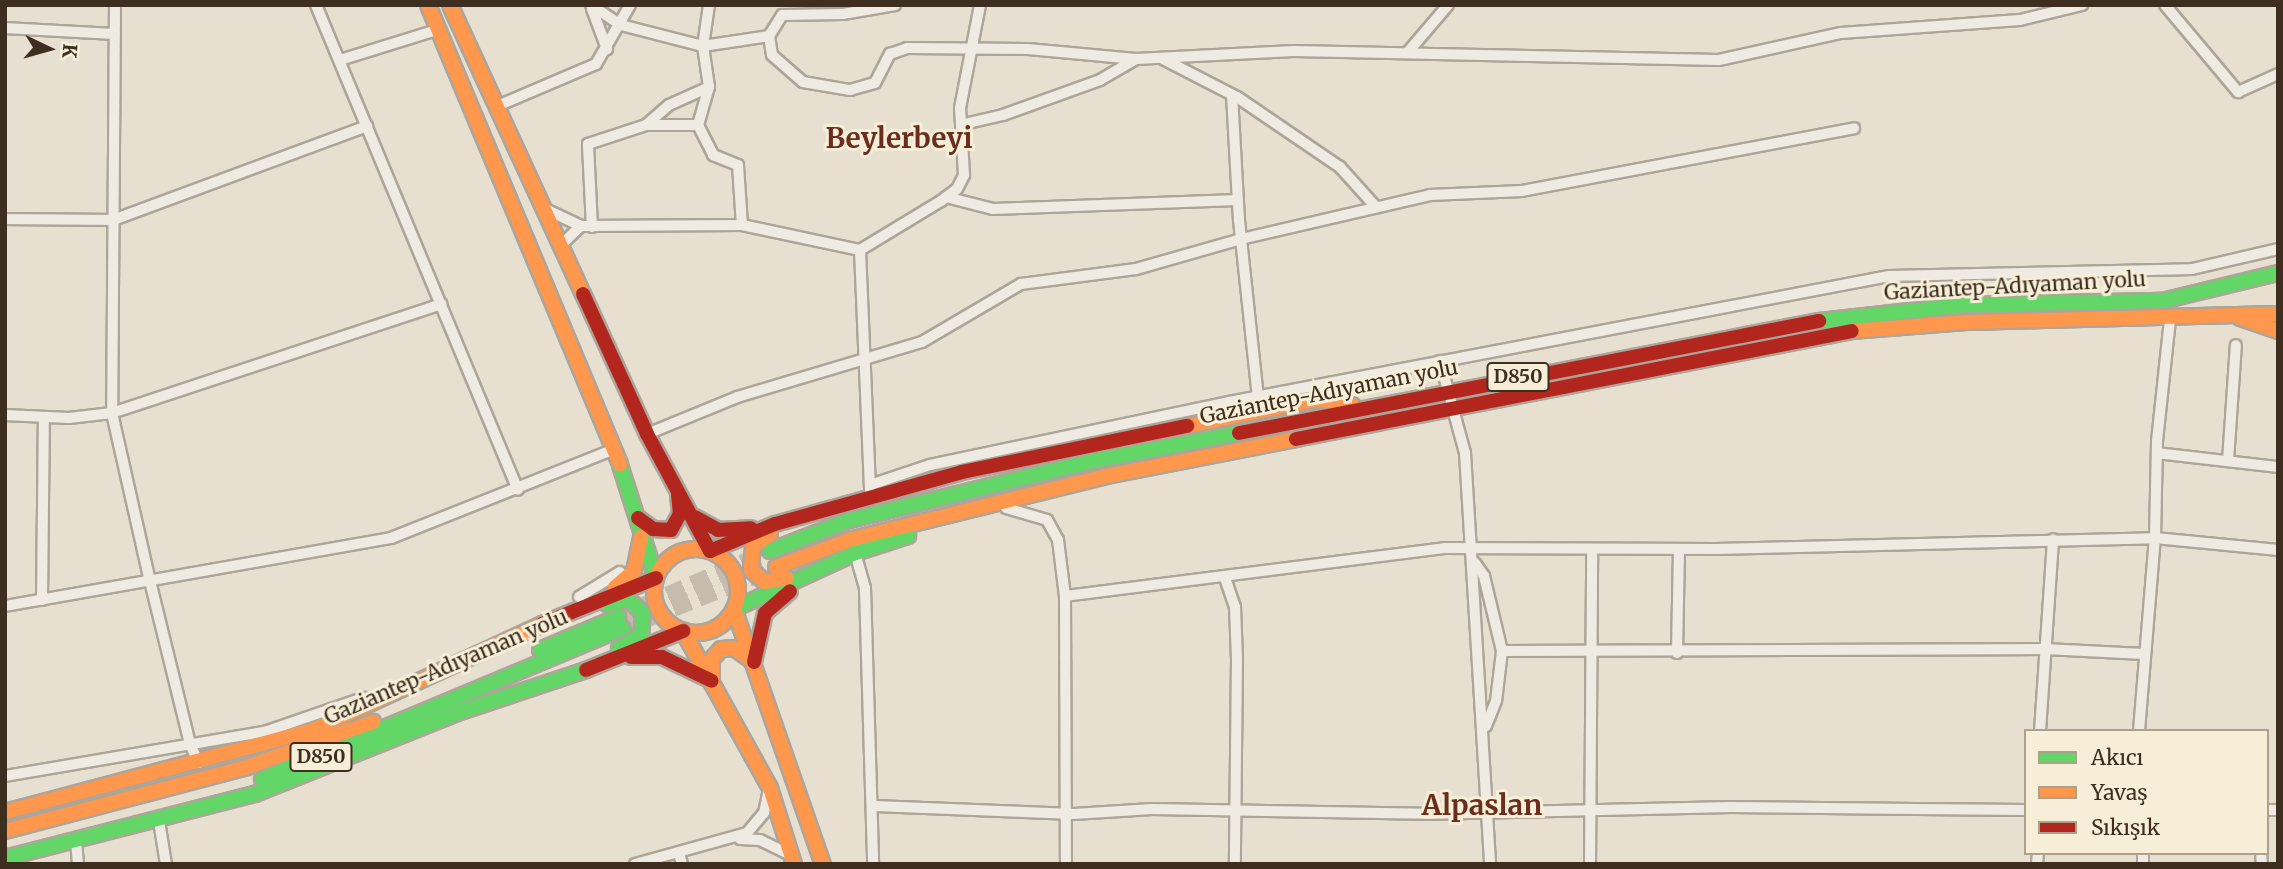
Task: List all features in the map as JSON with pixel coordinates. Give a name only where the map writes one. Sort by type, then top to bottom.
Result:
[{"type":"main road","points":[[5,812],[199,763],[313,730],[523,635],[599,597],[628,579],[639,557],[640,537],[638,518],[615,449],[428,5]]},
{"type":"main road","points":[[450,5],[646,434],[678,494],[695,517],[710,551],[725,561],[735,576],[738,593],[734,609],[823,864]]},
{"type":"main road","name":"Gaziantep-Adıyaman yolu","points":[[770,551],[846,521],[1097,460],[1362,407],[1837,318],[1964,305],[2162,300],[2214,292],[2278,273]]},
{"type":"main road","name":"Gaziantep-Adıyaman yolu","points":[[776,567],[852,539],[998,501],[1454,405],[1852,331],[2034,318],[2170,320],[2278,314]]},
{"type":"main road","points":[[2233,316],[2278,331]]},
{"type":"main road","points":[[1362,407],[1318,399],[870,492],[757,541],[748,564],[759,579],[771,583],[855,553],[1006,508],[1350,435],[1375,421]]},
{"type":"main road","points":[[638,518],[653,529],[671,530],[680,514],[678,494]]},
{"type":"main road","points":[[599,597],[656,578],[678,553],[710,551],[775,524],[844,505]]},
{"type":"main road","points":[[695,517],[718,530],[775,524]]},
{"type":"main road","points":[[640,537],[656,578],[657,607],[667,622],[682,631],[770,788],[793,860]]},
{"type":"main road","points":[[754,662],[761,625],[776,599],[855,553]]},
{"type":"main road","points":[[542,682],[624,657],[682,631],[712,630],[734,609],[838,562]]},
{"type":"main road","points":[[5,858],[159,821],[332,766],[542,682],[635,640],[644,628],[643,613],[629,600],[615,600],[523,635]]},
{"type":"main road","name":"Gaziantep-Adıyaman yolu","points":[[5,831],[200,780],[342,736],[620,623],[260,780],[148,813],[5,846]]},
{"type":"main road","points":[[712,681],[712,659],[721,649],[734,648],[754,662]]},
{"type":"main road","points":[[624,657],[662,657],[712,681]]},
{"type":"street","points":[[115,5],[112,412],[190,744],[199,763]]},
{"type":"street","points":[[316,5],[518,491]]},
{"type":"street","points":[[495,107],[567,80],[596,64],[621,25],[630,5]]},
{"type":"street","points":[[709,5],[703,46],[709,87],[698,125],[713,155],[738,164],[742,225]]},
{"type":"street","points":[[895,5],[843,14],[782,15],[769,36],[772,55],[803,82],[850,90],[875,83],[895,51],[974,48],[1136,59],[1294,51],[1408,51],[1719,60],[1841,33],[2020,20],[2082,5]]},
{"type":"street","points":[[541,207],[587,227],[742,225],[860,250],[946,197],[964,174],[964,124],[960,108],[980,10],[968,5]]},
{"type":"street","points":[[1408,51],[1448,5]]},
{"type":"street","points":[[2165,5],[2238,92],[2278,74]]},
{"type":"street","points":[[591,7],[607,49]]},
{"type":"street","points":[[591,7],[621,25],[703,46],[769,36]]},
{"type":"street","points":[[5,28],[114,34]]},
{"type":"street","points":[[340,60],[438,30]]},
{"type":"street","points":[[1163,58],[1232,94],[1340,167],[1376,207]]},
{"type":"street","points":[[964,124],[1003,115],[1100,80],[1136,59]]},
{"type":"street","points":[[646,125],[669,105],[709,87]]},
{"type":"street","points":[[1232,94],[1241,239],[1258,397]]},
{"type":"street","points":[[587,227],[588,144],[646,125],[698,125]]},
{"type":"street","points":[[5,219],[113,220],[367,126]]},
{"type":"street","points":[[646,434],[737,397],[867,361],[922,342],[1021,284],[1136,269],[1241,239],[1430,195],[1522,191],[1854,128]]},
{"type":"street","points":[[946,197],[993,209],[1238,200]]},
{"type":"street","points":[[559,246],[587,227]]},
{"type":"street","points":[[860,250],[867,361],[870,492],[930,465],[1440,361],[1889,276],[2192,268],[2278,248]]},
{"type":"street","points":[[5,415],[44,417],[112,412],[441,304]]},
{"type":"street","points":[[2139,729],[2155,538],[2157,453],[2170,320]]},
{"type":"street","points":[[2228,461],[2236,345]]},
{"type":"street","points":[[1440,361],[1465,453],[1474,547],[1490,811],[1490,864]]},
{"type":"street","points":[[42,600],[44,417]]},
{"type":"street","points":[[5,606],[391,538],[518,491],[615,449]]},
{"type":"street","points":[[2157,453],[2278,467]]},
{"type":"street","points":[[1006,508],[1051,524],[1058,540],[1065,596],[1066,864]]},
{"type":"street","points":[[1065,596],[1474,547],[1679,549],[2155,538],[2278,550]]},
{"type":"street","points":[[2040,729],[2053,539]]},
{"type":"street","points":[[1678,653],[1679,549]]},
{"type":"street","points":[[1590,864],[1592,550]]},
{"type":"street","points":[[855,553],[865,588],[875,806],[873,864]]},
{"type":"street","points":[[5,776],[267,732],[372,695],[584,595],[639,557]]},
{"type":"street","points":[[1474,561],[1484,576],[1502,651],[1496,701],[1485,730]]},
{"type":"street","points":[[1225,578],[1235,607],[1237,658],[1235,864]]},
{"type":"street","points":[[1502,651],[1593,654],[2045,649],[2144,654]]},
{"type":"street","points":[[635,864],[747,833],[764,813],[770,788]]},
{"type":"street","points":[[875,806],[1067,813],[1234,809],[1590,812],[1731,807],[2024,810]]},
{"type":"street","points":[[159,821],[166,864]]},
{"type":"street","points":[[732,839],[760,840],[793,860]]},
{"type":"street","points":[[76,841],[78,864]]},
{"type":"street","points":[[679,853],[682,864]]},
{"type":"tunnel","points":[[618,617],[764,554]]},
{"type":"tunnel","points":[[623,628],[776,567]]},
{"type":"traffic: fast","points":[[1819,321],[1964,305],[2162,301],[2278,273]]},
{"type":"traffic: fast","points":[[770,551],[846,521],[1097,460],[1239,433]]},
{"type":"traffic: fast","points":[[620,465],[656,578]]},
{"type":"traffic: fast","points":[[734,609],[855,553],[908,536]]},
{"type":"traffic: fast","points":[[607,604],[629,600],[643,613],[641,635],[619,648]]},
{"type":"traffic: fast","points":[[540,650],[618,617]]},
{"type":"traffic: fast","points":[[262,779],[623,628]]},
{"type":"traffic: fast","points":[[5,858],[255,794],[463,711],[586,670]]},
{"type":"traffic: slow","points":[[428,5],[620,465]]},
{"type":"traffic: slow","points":[[450,5],[583,294]]},
{"type":"traffic: slow","points":[[1852,331],[1966,322],[2278,314]]},
{"type":"traffic: slow","points":[[2240,318],[2278,331]]},
{"type":"traffic: slow","points":[[1187,426],[1318,399],[1352,405]]},
{"type":"traffic: slow","points":[[776,567],[852,539],[1106,476],[1296,439]]},
{"type":"traffic: slow","points":[[770,535],[753,546],[751,570],[765,582],[787,578]]},
{"type":"traffic: slow","points":[[615,587],[634,571],[641,537]]},
{"type":"traffic: slow","points":[[696,549],[712,552],[726,561],[735,575],[738,591],[735,607],[726,621],[712,630],[696,633],[680,630],[666,621],[657,607],[654,591],[657,575],[666,561],[680,552],[696,549]]},
{"type":"traffic: slow","points":[[734,609],[823,864]]},
{"type":"traffic: slow","points":[[5,812],[313,730],[542,624]]},
{"type":"traffic: slow","points":[[683,631],[770,788],[794,864]]},
{"type":"traffic: slow","points":[[712,680],[712,659],[721,649],[734,648],[754,662]]},
{"type":"traffic: slow","points":[[5,831],[247,767],[373,722]]},
{"type":"traffic: jam","points":[[583,294],[647,434],[710,551]]},
{"type":"traffic: jam","points":[[1239,433],[1819,321]]},
{"type":"traffic: jam","points":[[1296,439],[1852,331]]},
{"type":"traffic: jam","points":[[710,551],[775,524],[962,472],[1187,426]]},
{"type":"traffic: jam","points":[[638,518],[653,529],[671,530],[680,514],[678,495]]},
{"type":"traffic: jam","points":[[695,517],[718,530],[751,528]]},
{"type":"traffic: jam","points":[[542,624],[656,578]]},
{"type":"traffic: jam","points":[[754,662],[765,613],[790,591]]},
{"type":"traffic: jam","points":[[586,670],[683,631]]},
{"type":"traffic: jam","points":[[631,657],[662,657],[712,681]]},
{"type":"district","name":"Beylerbeyi","points":[[899,138]]},
{"type":"district","name":"Alpaslan","points":[[1482,805]]}]
